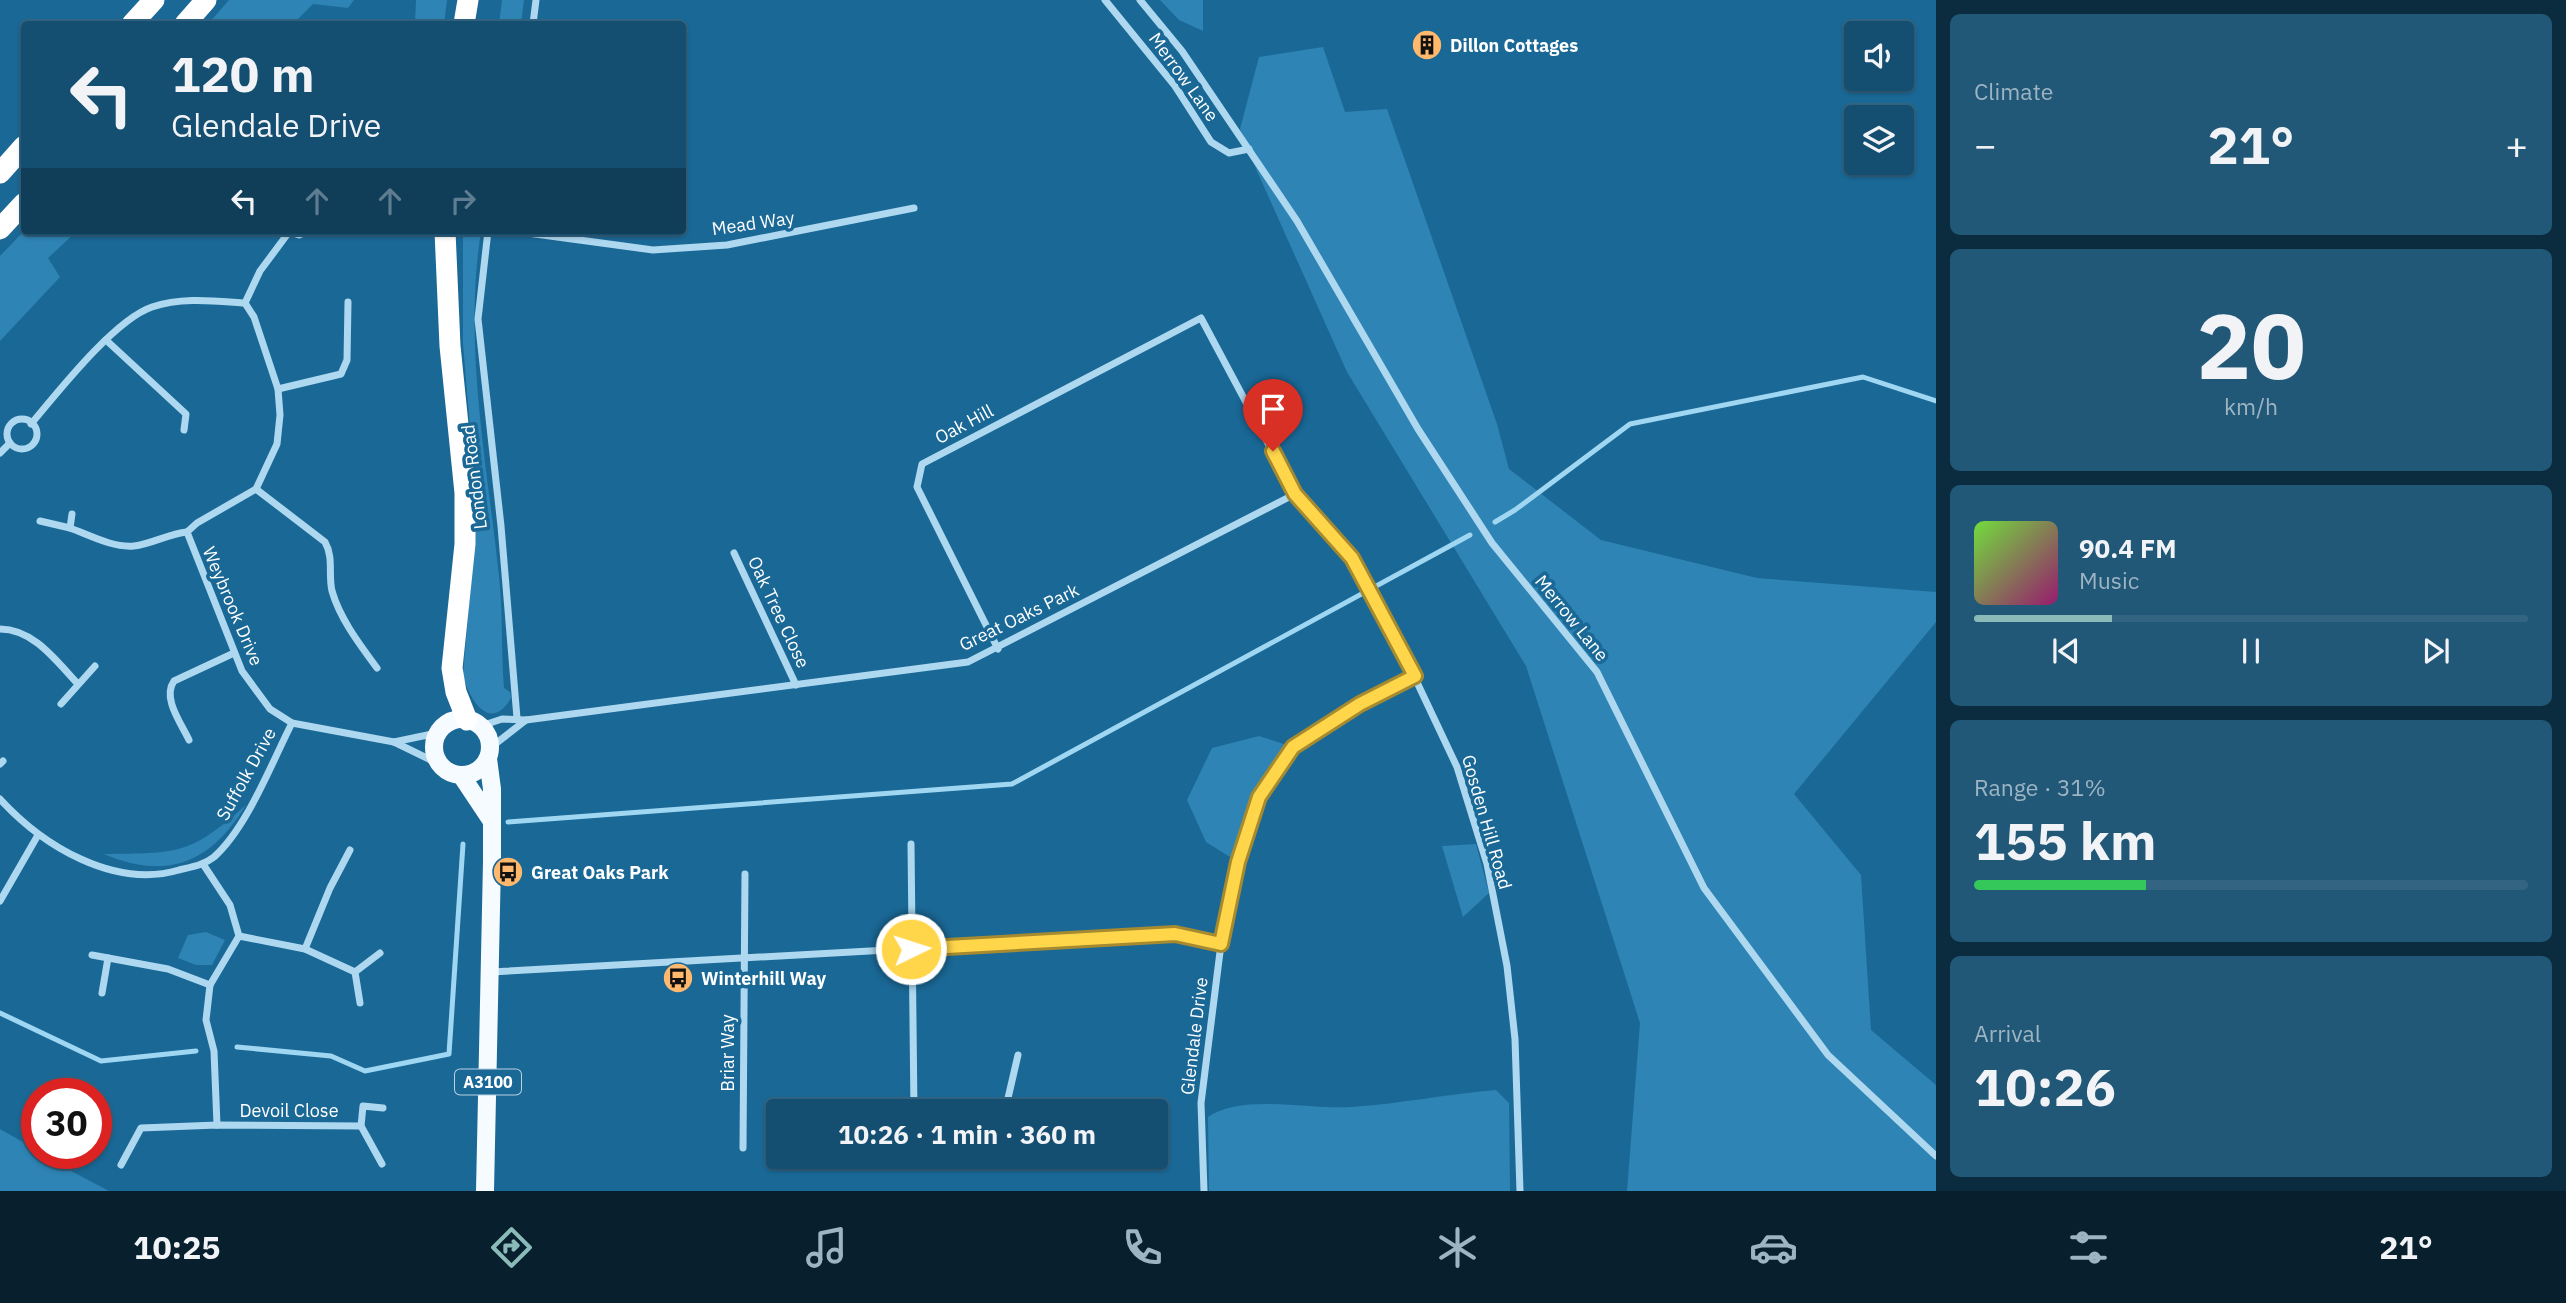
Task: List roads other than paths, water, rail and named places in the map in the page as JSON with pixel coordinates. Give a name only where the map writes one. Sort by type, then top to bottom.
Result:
[{"type":"highway","points":[[135,21],[154,0]]},
{"type":"highway","points":[[188,21],[206,0]]},
{"type":"highway","points":[[464,21],[468,0]]},
{"type":"highway","points":[[0,173],[21,149]]},
{"type":"highway","points":[[0,229],[21,206]]},
{"type":"highway","points":[[445,235],[450,346],[465,493],[465,544],[452,668],[456,692],[474,723]]},
{"type":"main road","points":[[461,775],[481,768],[489,753],[474,723],[450,722],[437,733],[433,747],[441,765],[461,775],[491,820]]},
{"type":"main road","name":"A3100","points":[[485,1191],[491,972],[492,789],[489,753]]},
{"type":"street","points":[[533,21],[536,0]]},
{"type":"street","name":"Merrow Lane","points":[[1105,0],[1175,86],[1211,142],[1230,153],[1249,149]]},
{"type":"street","name":"Merrow Lane","points":[[1140,0],[1182,51],[1297,220],[1418,429],[1492,543],[1597,672],[1704,888],[1828,1055],[1936,1157]]},
{"type":"street","name":"Mead Way","points":[[542,235],[653,250],[727,245],[914,208]]},
{"type":"street","points":[[244,303],[260,271],[287,235]]},
{"type":"street","name":"London Road","points":[[488,235],[478,319],[501,526],[517,718]]},
{"type":"street","points":[[32,424],[106,340],[150,307],[206,300],[244,303],[254,317],[278,389],[280,415],[277,444],[256,489],[325,542],[331,552],[332,590],[353,635],[377,668]]},
{"type":"street","points":[[278,389],[341,374],[347,360],[348,302]]},
{"type":"street","name":"Gosden Hill Road","points":[[1201,318],[1295,494],[1352,558],[1415,676],[1457,767],[1487,864],[1507,966],[1515,1039],[1520,1191]]},
{"type":"street","name":"Oak Hill","points":[[998,649],[917,487],[922,464],[1201,318]]},
{"type":"street","points":[[106,340],[186,414],[184,430]]},
{"type":"street","points":[[20,420],[32,424],[36,435],[32,444],[20,449],[10,443],[7,433],[11,424],[20,420]]},
{"type":"street","points":[[0,453],[10,443]]},
{"type":"street","name":"Weybrook Drive","points":[[256,489],[197,523],[187,532],[234,653],[256,692],[270,709],[292,723],[394,742],[441,765]]},
{"type":"street","name":"Great Oaks Park","points":[[474,723],[517,718],[526,720],[968,662],[998,649],[1295,494]]},
{"type":"street","points":[[70,528],[72,514]]},
{"type":"street","points":[[40,521],[70,528],[114,544],[132,546],[187,532]]},
{"type":"street","name":"Oak Tree Close","points":[[734,553],[796,685]]},
{"type":"street","points":[[0,629],[10,629],[34,640],[78,684]]},
{"type":"street","points":[[189,740],[169,697],[169,688],[174,681],[234,653]]},
{"type":"street","points":[[61,704],[95,666]]},
{"type":"street","name":"Glendale Drive","points":[[1204,1191],[1201,1103],[1221,944],[1238,862],[1259,797],[1293,747],[1360,704],[1415,676]]},
{"type":"street","points":[[489,753],[526,720]]},
{"type":"street","name":"Suffolk Drive","points":[[203,864],[215,856],[241,820],[258,793],[292,723]]},
{"type":"street","name":"Weybrook Drive","points":[[394,742],[437,733]]},
{"type":"street","points":[[0,799],[38,835],[100,866],[130,875],[169,873],[203,864],[230,905],[239,936],[305,949],[355,972]]},
{"type":"street","points":[[0,901],[38,835]]},
{"type":"street","points":[[911,844],[915,1099]]},
{"type":"street","points":[[305,949],[330,888],[350,850]]},
{"type":"street","name":"Briar Way","points":[[743,1149],[745,874]]},
{"type":"street","points":[[491,972],[1175,934],[1221,944]]},
{"type":"street","name":"Devoil Close","points":[[217,1125],[214,1051],[206,1020],[206,1003],[210,985],[239,936]]},
{"type":"street","points":[[355,972],[380,953]]},
{"type":"street","points":[[92,954],[168,969],[210,985]]},
{"type":"street","points":[[102,993],[108,958]]},
{"type":"street","points":[[355,972],[360,1003]]},
{"type":"street","points":[[1008,1099],[1017,1055]]},
{"type":"street","name":"Devoil Close","points":[[382,1164],[361,1126],[363,1106],[383,1108]]},
{"type":"street","name":"Devoil Close","points":[[121,1165],[141,1128],[217,1125],[361,1126]]},
{"type":"waterway","points":[[1495,522],[1630,424],[1863,377],[1936,401]]},
{"type":"waterway","points":[[508,822],[1012,784],[1470,535]]},
{"type":"waterway","points":[[237,1047],[331,1056],[365,1071],[449,1054],[463,844]]},
{"type":"waterway","points":[[0,1013],[101,1061],[196,1051]]},
{"type":"place","name":"Dillon Cottages","points":[[1427,45]]},
{"type":"place","name":"Great Oaks Park","points":[[508,872]]},
{"type":"place","name":"Winterhill Way","points":[[678,978]]}]
